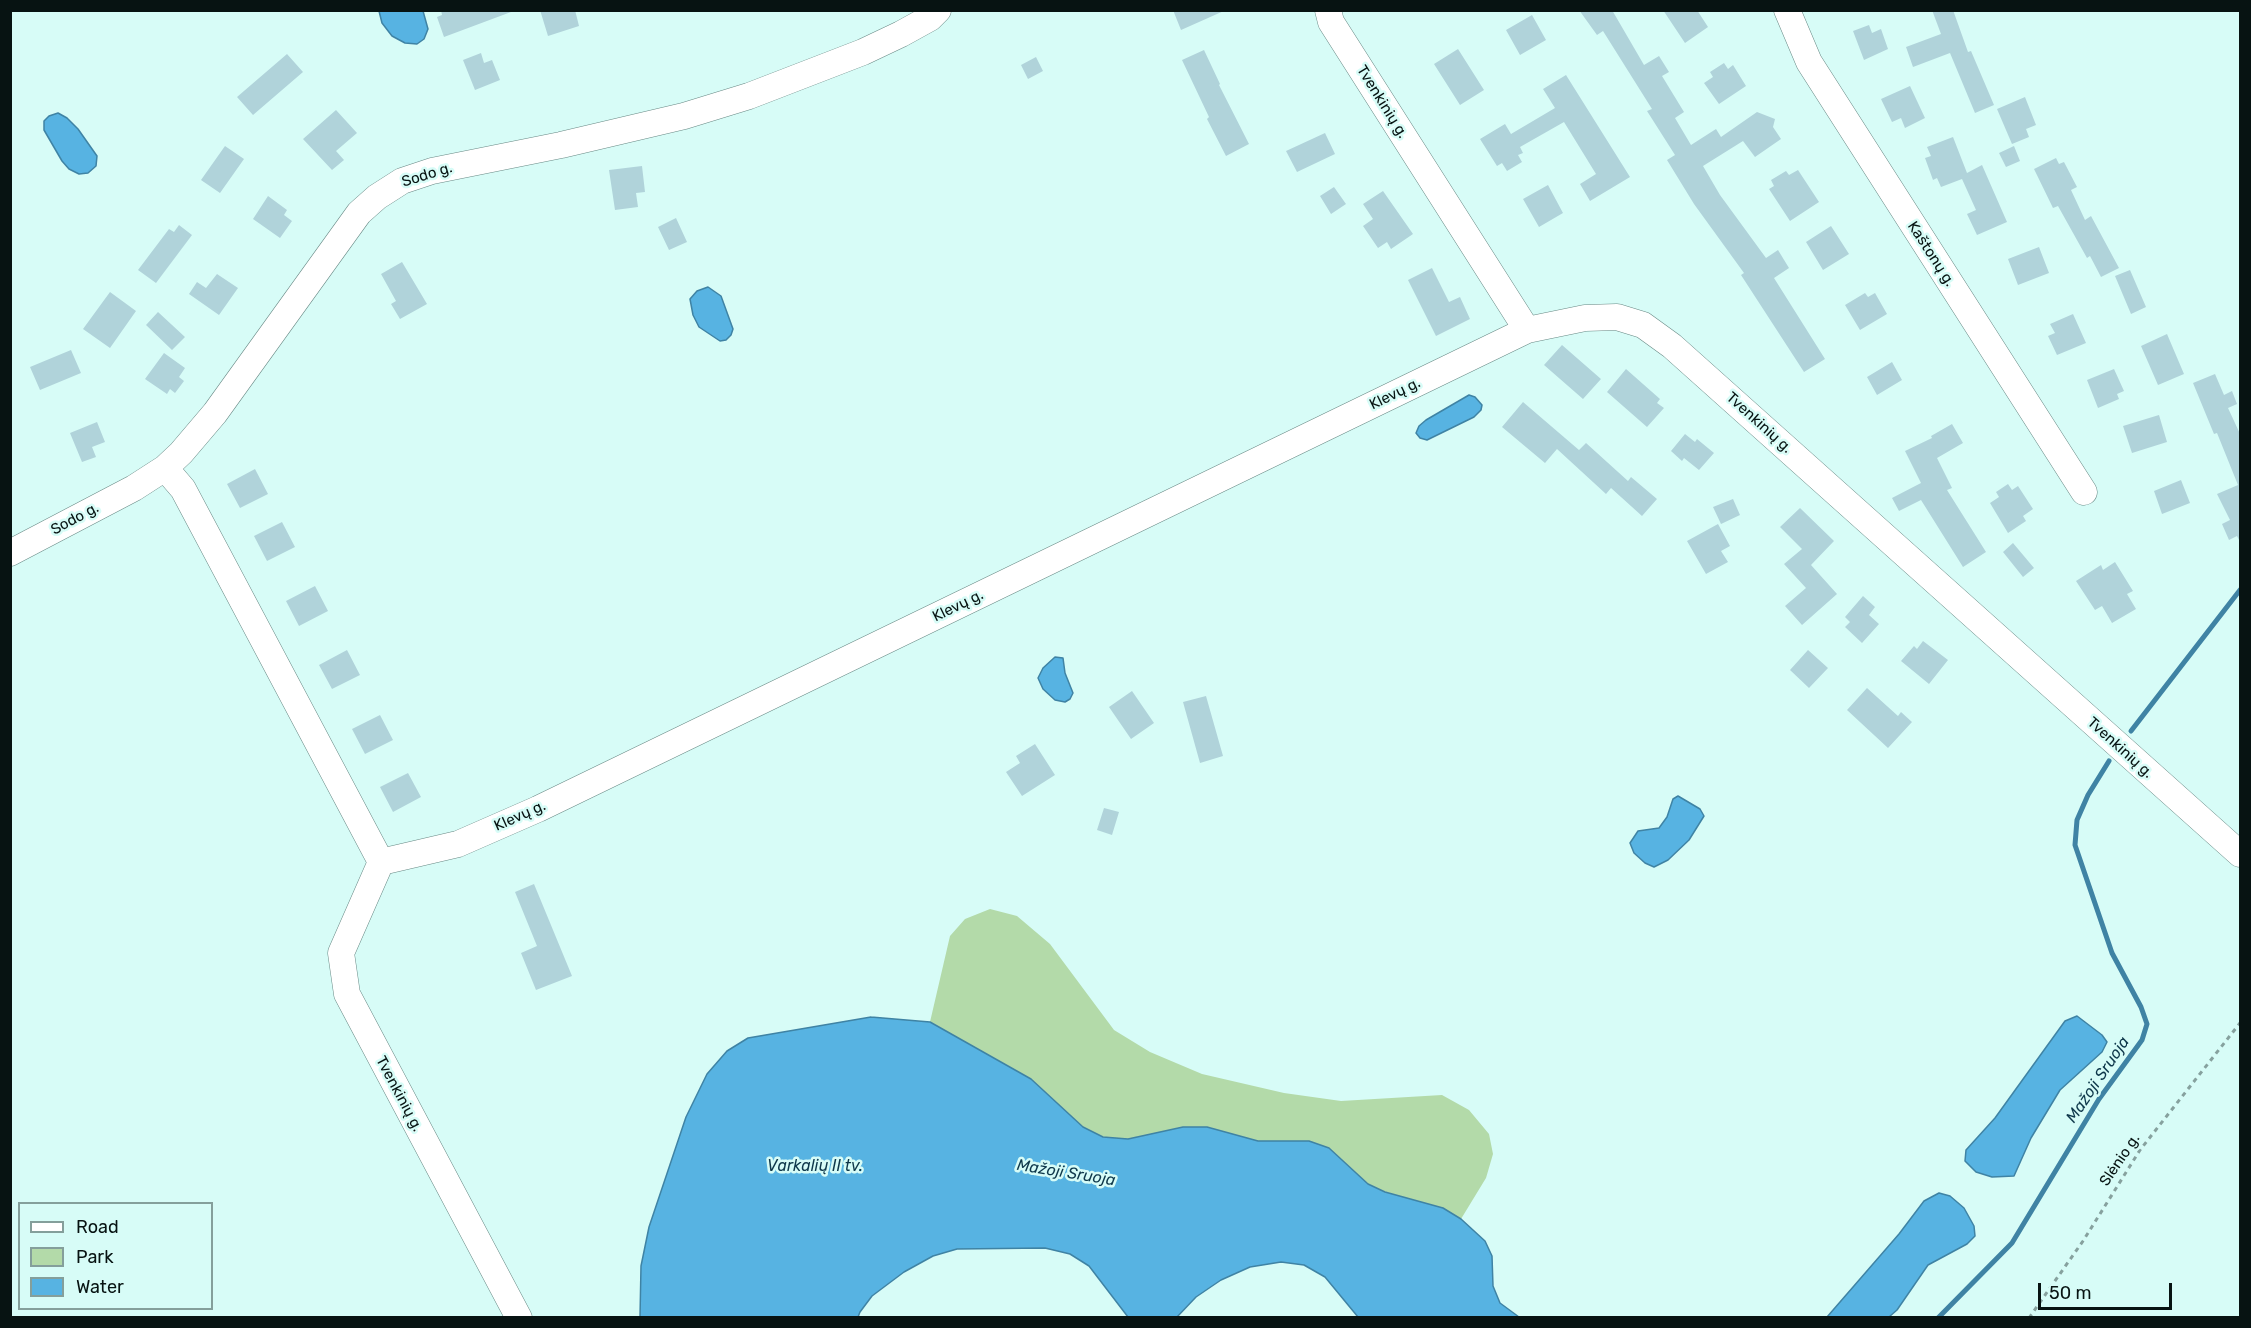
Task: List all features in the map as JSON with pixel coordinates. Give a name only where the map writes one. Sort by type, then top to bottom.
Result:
[{"type":"street","name":"Sodo g.","points":[[10,553],[134,488],[165,468],[181,453],[215,413],[359,213],[377,197],[402,181],[432,171],[561,145],[684,116],[749,96],[863,52],[930,18],[938,10]]},
{"type":"street","name":"Tvenkinių g.","points":[[1328,10],[1331,22],[1527,330],[1585,318],[1617,316],[1643,325],[1672,346],[2241,854]]},
{"type":"street","name":"Kaštonų g.","points":[[1787,10],[1809,63],[2084,492]]},
{"type":"street","name":"Klevų g.","points":[[381,862],[458,844],[538,809],[1527,330]]},
{"type":"street","points":[[165,468],[183,489],[381,862]]},
{"type":"street","name":"Tvenkinių g.","points":[[381,862],[341,953],[347,994],[519,1317]]},
{"type":"path","name":"Slėnio g.","points":[[2029,1317],[2083,1241],[2140,1150],[2241,1023]]},
{"type":"green space","points":[[990,909],[1017,916],[1050,944],[1114,1030],[1150,1052],[1202,1074],[1284,1093],[1341,1101],[1442,1095],[1469,1110],[1489,1134],[1493,1154],[1486,1178],[1461,1219],[1443,1208],[1385,1192],[1368,1184],[1329,1148],[1309,1141],[1258,1141],[1207,1127],[1183,1127],[1128,1139],[1103,1137],[1083,1127],[1031,1079],[930,1022],[950,936],[965,919]]},
{"type":"water","points":[[379,11],[423,11],[428,29],[424,39],[417,44],[405,43],[392,36],[382,23]]},
{"type":"water","points":[[58,113],[78,129],[97,156],[96,166],[88,173],[79,174],[69,169],[44,130],[44,121],[49,116]]},
{"type":"water","points":[[708,287],[721,296],[733,329],[726,340],[720,341],[699,327],[693,315],[690,299],[697,291]]},
{"type":"water","points":[[1469,395],[1475,397],[1482,405],[1481,410],[1474,417],[1427,440],[1420,438],[1416,433],[1419,426],[1426,420]]},
{"type":"water","points":[[1055,657],[1063,658],[1065,673],[1073,693],[1065,702],[1055,700],[1043,689],[1038,678],[1043,668]]},
{"type":"water","points":[[1678,796],[1700,809],[1704,816],[1689,840],[1668,860],[1654,867],[1645,863],[1634,853],[1630,843],[1638,831],[1659,828],[1667,817],[1673,799]]},
{"type":"water","points":[[2077,1016],[2102,1035],[2107,1042],[2102,1052],[2060,1090],[2031,1138],[2014,1176],[1992,1177],[1976,1172],[1965,1161],[1966,1150],[1995,1118],[2065,1021]]},
{"type":"water","name":"Varkalių II tv.","points":[[871,1017],[930,1022],[1031,1079],[1083,1127],[1103,1137],[1128,1139],[1183,1127],[1207,1127],[1258,1141],[1309,1141],[1329,1148],[1368,1184],[1385,1192],[1443,1208],[1461,1219],[1485,1241],[1492,1256],[1493,1286],[1500,1303],[1519,1317],[1358,1317],[1325,1277],[1304,1265],[1281,1262],[1250,1267],[1221,1280],[1196,1297],[1177,1317],[1128,1317],[1089,1266],[1070,1254],[1045,1248],[957,1249],[933,1256],[904,1272],[872,1296],[858,1317],[640,1317],[641,1266],[649,1227],[686,1117],[707,1074],[727,1051],[748,1038]]},
{"type":"water","points":[[1939,1193],[1950,1196],[1964,1208],[1974,1226],[1975,1236],[1967,1244],[1928,1265],[1897,1310],[1889,1317],[1827,1317],[1899,1234],[1924,1201]]},
{"type":"building","points":[[441,10],[511,10],[511,12],[444,37],[437,17],[442,15]]},
{"type":"building","points":[[540,10],[575,10],[579,26],[548,36]]},
{"type":"building","points":[[1173,10],[1226,10],[1181,30]]},
{"type":"building","points":[[1579,10],[1612,10],[1644,65],[1659,56],[1669,72],[1662,76],[1684,112],[1675,118],[1691,145],[1716,129],[1721,137],[1757,112],[1775,119],[1773,127],[1781,139],[1755,157],[1743,141],[1703,166],[1720,195],[1766,258],[1778,250],[1789,268],[1774,278],[1825,359],[1804,372],[1741,275],[1744,273],[1694,204],[1667,160],[1675,155],[1647,111],[1652,109],[1603,31],[1597,35]]},
{"type":"building","points":[[1663,10],[1697,10],[1708,27],[1685,43]]},
{"type":"building","points":[[1932,10],[1953,10],[1968,52],[1971,51],[1994,105],[1975,113],[1950,53],[1913,67],[1906,47],[1941,34]]},
{"type":"building","points":[[1532,15],[1546,40],[1520,55],[1506,30]]},
{"type":"building","points":[[1869,25],[1872,33],[1881,29],[1888,49],[1864,60],[1853,31]]},
{"type":"building","points":[[1458,49],[1484,90],[1460,105],[1434,64]]},
{"type":"building","points":[[1204,50],[1249,144],[1226,156],[1207,119],[1209,117],[1182,60]]},
{"type":"building","points":[[481,53],[484,63],[492,60],[500,80],[475,90],[463,60]]},
{"type":"building","points":[[287,54],[303,72],[253,115],[237,97]]},
{"type":"building","points":[[1036,57],[1043,71],[1028,79],[1021,65]]},
{"type":"building","points":[[1724,63],[1728,69],[1733,65],[1746,86],[1719,104],[1704,83],[1713,77],[1710,72]]},
{"type":"building","points":[[1566,75],[1630,177],[1590,201],[1580,184],[1596,174],[1564,122],[1520,147],[1523,153],[1518,155],[1522,162],[1507,171],[1502,163],[1497,166],[1480,139],[1505,124],[1511,134],[1555,108],[1543,89]]},
{"type":"building","points":[[1910,86],[1925,118],[1905,128],[1901,118],[1892,122],[1881,99]]},
{"type":"building","points":[[2025,97],[2036,125],[2026,129],[2029,137],[2012,144],[1997,109]]},
{"type":"building","points":[[336,110],[357,133],[336,151],[344,160],[332,170],[303,139]]},
{"type":"building","points":[[1325,133],[1335,154],[1297,172],[1286,151]]},
{"type":"building","points":[[1953,137],[1967,173],[1982,165],[2007,222],[1977,235],[1967,214],[1976,210],[1962,179],[1941,187],[1937,178],[1933,180],[1925,158],[1931,156],[1927,147]]},
{"type":"building","points":[[225,146],[244,159],[220,193],[201,180]]},
{"type":"building","points":[[2014,146],[2020,161],[2006,167],[1999,153]]},
{"type":"building","points":[[2056,158],[2059,164],[2064,162],[2077,187],[2071,190],[2085,220],[2091,216],[2119,268],[2101,277],[2090,256],[2087,258],[2058,206],[2053,208],[2034,169]]},
{"type":"building","points":[[642,166],[645,192],[636,193],[638,207],[615,210],[609,170]]},
{"type":"building","points":[[1798,170],[1819,202],[1790,221],[1769,189],[1774,186],[1771,180],[1786,171],[1789,175]]},
{"type":"building","points":[[1548,185],[1563,213],[1539,227],[1523,199]]},
{"type":"building","points":[[1334,187],[1346,204],[1331,214],[1320,196]]},
{"type":"building","points":[[1383,191],[1413,234],[1391,249],[1387,242],[1378,248],[1363,226],[1373,219],[1363,204]]},
{"type":"building","points":[[268,196],[287,210],[284,215],[292,221],[280,238],[253,219]]},
{"type":"building","points":[[676,218],[687,242],[669,250],[658,227]]},
{"type":"building","points":[[179,225],[192,235],[156,283],[138,270],[169,229],[174,232]]},
{"type":"building","points":[[1831,226],[1849,254],[1823,270],[1806,242]]},
{"type":"building","points":[[2039,247],[2049,273],[2018,285],[2008,259]]},
{"type":"building","points":[[402,262],[427,304],[400,319],[391,304],[396,301],[381,274]]},
{"type":"building","points":[[1432,268],[1449,302],[1460,297],[1470,319],[1436,336],[1408,280]]},
{"type":"building","points":[[2130,270],[2146,307],[2131,314],[2115,276]]},
{"type":"building","points":[[217,274],[238,288],[219,315],[189,294],[197,282],[206,288]]},
{"type":"building","points":[[110,292],[136,311],[110,348],[83,329]]},
{"type":"building","points":[[1865,293],[1868,297],[1875,293],[1887,314],[1860,330],[1845,305]]},
{"type":"building","points":[[158,312],[185,337],[172,350],[146,325]]},
{"type":"building","points":[[2073,314],[2086,343],[2057,355],[2048,336],[2055,333],[2050,324]]},
{"type":"building","points":[[2167,334],[2184,374],[2158,385],[2141,346]]},
{"type":"building","points":[[1562,345],[1601,379],[1583,399],[1544,365]]},
{"type":"building","points":[[71,350],[81,373],[40,390],[30,367]]},
{"type":"building","points":[[164,353],[185,368],[179,377],[184,381],[175,393],[170,389],[167,394],[145,379]]},
{"type":"building","points":[[1892,362],[1902,380],[1877,395],[1867,377]]},
{"type":"building","points":[[1626,369],[1660,399],[1657,403],[1664,408],[1647,427],[1607,392]]},
{"type":"building","points":[[2114,369],[2124,391],[2117,394],[2119,399],[2098,408],[2087,380]]},
{"type":"building","points":[[2215,374],[2224,395],[2232,391],[2237,404],[2228,408],[2241,436],[2241,544],[2237,536],[2229,540],[2222,524],[2230,520],[2217,494],[2238,485],[2193,383]]},
{"type":"building","points":[[1523,402],[1579,450],[1586,443],[1628,481],[1631,477],[1657,499],[1642,516],[1611,488],[1606,494],[1557,449],[1545,463],[1502,427]]},
{"type":"building","points":[[2159,415],[2167,442],[2132,453],[2123,426]]},
{"type":"building","points":[[97,422],[105,442],[92,447],[96,457],[82,462],[70,433]]},
{"type":"building","points":[[1952,424],[1963,443],[1937,458],[1952,488],[1947,490],[1986,552],[1963,567],[1921,500],[1899,511],[1892,498],[1921,483],[1905,451],[1932,438],[1931,436]]},
{"type":"building","points":[[1685,434],[1695,442],[1697,439],[1714,453],[1699,470],[1684,458],[1682,461],[1671,451]]},
{"type":"building","points":[[255,469],[268,494],[240,508],[227,484]]},
{"type":"building","points":[[2181,480],[2190,503],[2162,514],[2154,491]]},
{"type":"building","points":[[2008,484],[2012,490],[2018,486],[2033,509],[2023,516],[2026,521],[2008,533],[1990,503],[1999,497],[1996,492]]},
{"type":"building","points":[[1733,499],[1740,515],[1721,524],[1713,507]]},
{"type":"building","points":[[1800,508],[1834,541],[1811,565],[1837,594],[1802,625],[1785,606],[1806,588],[1784,564],[1802,549],[1780,527]]},
{"type":"building","points":[[282,522],[295,547],[267,561],[254,536]]},
{"type":"building","points":[[1718,524],[1730,546],[1721,551],[1728,562],[1706,574],[1687,541]]},
{"type":"building","points":[[2013,543],[2034,568],[2023,577],[2003,552]]},
{"type":"building","points":[[2115,562],[2133,591],[2127,594],[2136,609],[2112,623],[2102,606],[2095,610],[2076,581],[2101,565],[2103,570]]},
{"type":"building","points":[[315,586],[328,611],[299,626],[286,601]]},
{"type":"building","points":[[1863,596],[1875,607],[1869,615],[1879,624],[1862,643],[1845,627],[1850,622],[1845,617]]},
{"type":"building","points":[[1923,641],[1948,660],[1929,684],[1901,661],[1914,646],[1917,649]]},
{"type":"building","points":[[347,650],[360,675],[332,689],[319,665]]},
{"type":"building","points":[[1808,650],[1828,668],[1809,688],[1790,670]]},
{"type":"building","points":[[1867,688],[1898,716],[1901,712],[1912,722],[1888,748],[1847,710]]},
{"type":"building","points":[[1132,691],[1154,723],[1131,739],[1109,707]]},
{"type":"building","points":[[1206,696],[1223,756],[1200,763],[1183,702]]},
{"type":"building","points":[[380,715],[393,740],[365,754],[352,729]]},
{"type":"building","points":[[1035,744],[1055,775],[1022,796],[1006,772],[1020,763],[1016,756]]},
{"type":"building","points":[[408,773],[421,797],[393,812],[380,787]]},
{"type":"building","points":[[1104,808],[1119,812],[1112,835],[1097,830]]},
{"type":"building","points":[[534,884],[572,976],[536,990],[521,953],[537,946],[515,892]]},
{"type":"waterway","name":"Mažoji Sruoja","points":[[2131,731],[2240,590]]},
{"type":"waterway","name":"Mažoji Sruoja","points":[[1938,1318],[2012,1243],[2099,1099],[2142,1040],[2147,1024],[2141,1007],[2112,953],[2075,845],[2077,820],[2088,795],[2109,761]]}]
